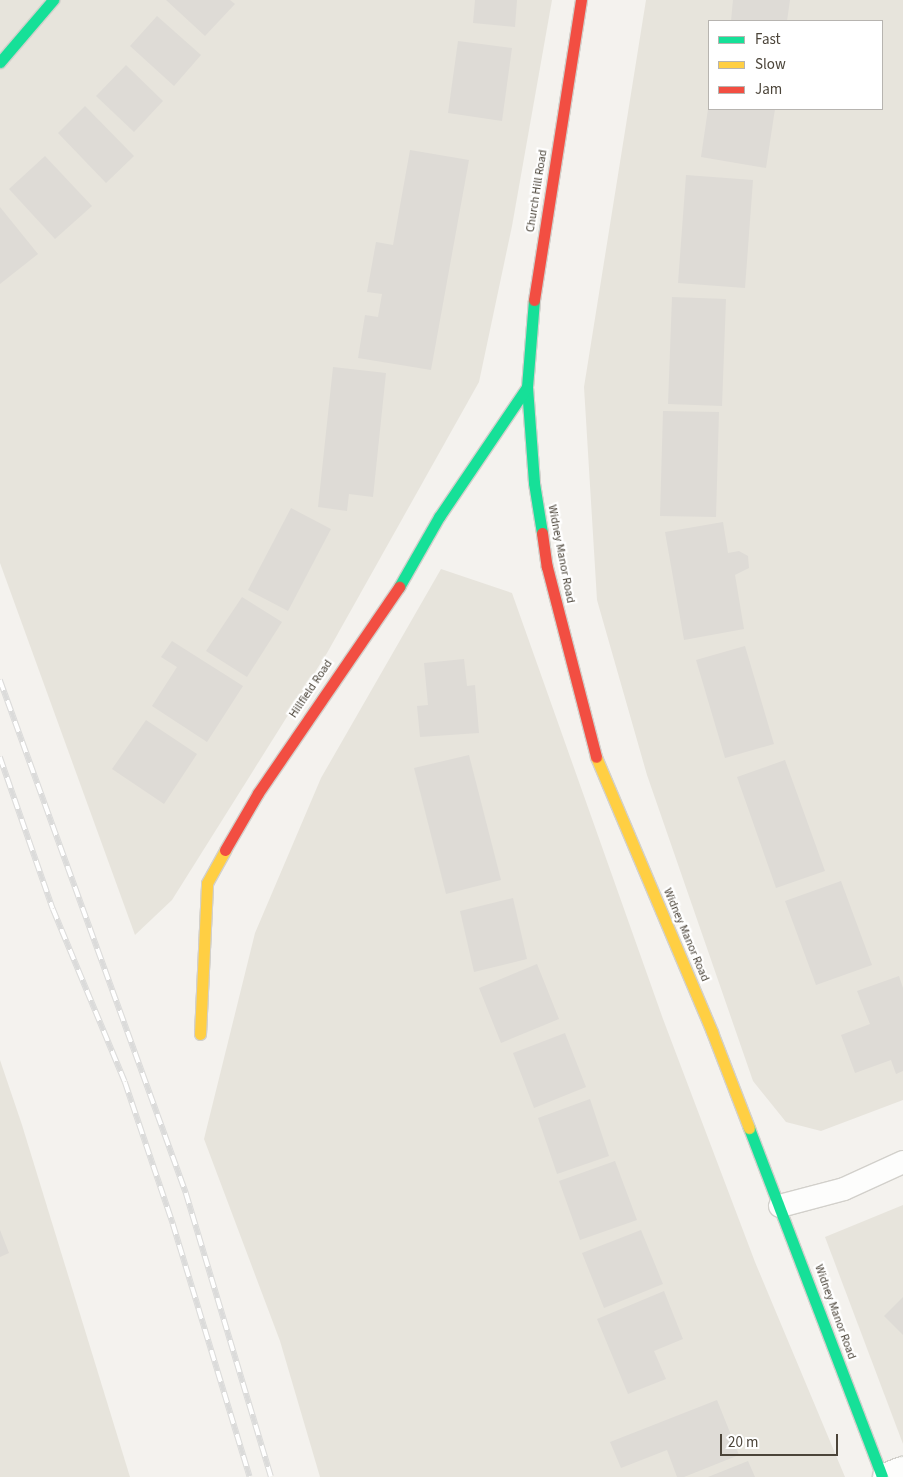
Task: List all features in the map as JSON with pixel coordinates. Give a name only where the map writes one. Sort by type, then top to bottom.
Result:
[{"type":"street","points":[[0,62],[53,0]]},
{"type":"street","name":"Church Hill Road","points":[[527,387],[536,282],[580,0]]},
{"type":"street","name":"Hillfield Road","points":[[200,1034],[207,883],[258,792],[402,582],[439,517],[527,387]]},
{"type":"street","name":"Widney Manor Road","points":[[527,387],[534,484],[547,567],[592,744],[780,1206],[882,1477]]},
{"type":"street","points":[[887,1477],[903,1471]]},
{"type":"lane","points":[[780,1206],[844,1189],[903,1162]]},
{"type":"shaded area","points":[[0,0],[552,0],[512,226],[479,382],[327,653],[172,900],[135,935],[0,563]]},
{"type":"shaded area","points":[[646,0],[903,0],[903,1100],[821,1131],[786,1122],[753,1081],[647,775],[597,600],[584,387]]},
{"type":"shaded area","points":[[441,569],[512,593],[663,1019],[755,1262],[845,1477],[320,1477],[280,1341],[204,1139],[255,933],[321,778]]},
{"type":"shaded area","points":[[0,1060],[22,1125],[130,1477],[0,1477]]},
{"type":"shaded area","points":[[903,1205],[903,1444],[825,1237]]},
{"type":"building","points":[[166,0],[230,0],[235,4],[205,36]]},
{"type":"building","points":[[475,0],[517,0],[515,27],[473,23]]},
{"type":"building","points":[[733,0],[790,0],[787,20],[731,20]]},
{"type":"building","points":[[157,16],[201,55],[174,86],[130,46]]},
{"type":"building","points":[[458,41],[512,48],[502,121],[448,113]]},
{"type":"building","points":[[126,65],[163,101],[134,132],[96,96]]},
{"type":"building","points":[[85,106],[134,156],[106,183],[58,133]]},
{"type":"building","points":[[708,109],[775,110],[766,168],[701,157]]},
{"type":"building","points":[[410,150],[469,160],[431,370],[358,358],[365,315],[378,317],[382,294],[367,292],[376,242],[393,245]]},
{"type":"building","points":[[45,156],[92,206],[55,239],[9,189]]},
{"type":"building","points":[[686,175],[753,180],[745,288],[678,283]]},
{"type":"building","points":[[0,207],[38,254],[0,284]]},
{"type":"building","points":[[672,297],[726,299],[722,406],[668,404]]},
{"type":"building","points":[[333,367],[386,373],[373,497],[349,494],[347,511],[318,507]]},
{"type":"building","points":[[663,411],[719,412],[716,517],[660,516]]},
{"type":"building","points":[[291,508],[331,529],[288,611],[248,590]]},
{"type":"building","points":[[723,522],[728,553],[739,551],[748,556],[749,568],[735,575],[744,629],[684,640],[665,532]]},
{"type":"building","points":[[242,597],[282,622],[247,677],[206,651]]},
{"type":"building","points":[[172,641],[243,686],[207,742],[152,706],[177,667],[161,657]]},
{"type":"building","points":[[745,646],[774,744],[725,758],[696,660]]},
{"type":"building","points":[[464,659],[467,686],[475,685],[479,733],[420,737],[417,706],[428,705],[424,663]]},
{"type":"building","points":[[146,720],[197,754],[164,804],[112,769]]},
{"type":"building","points":[[469,755],[501,880],[446,894],[414,768]]},
{"type":"building","points":[[785,760],[825,871],[776,888],[737,777]]},
{"type":"building","points":[[841,881],[872,965],[816,985],[785,901]]},
{"type":"building","points":[[513,898],[527,959],[474,972],[460,911]]},
{"type":"building","points":[[537,964],[559,1019],[501,1043],[479,988]]},
{"type":"building","points":[[899,976],[903,988],[903,1071],[896,1074],[891,1060],[855,1073],[841,1035],[870,1024],[857,991]]},
{"type":"building","points":[[565,1033],[586,1087],[534,1108],[513,1053]]},
{"type":"building","points":[[590,1099],[609,1156],[557,1174],[538,1118]]},
{"type":"building","points":[[615,1161],[637,1220],[580,1240],[559,1181]]},
{"type":"building","points":[[0,1230],[9,1253],[0,1257]]},
{"type":"building","points":[[641,1230],[663,1284],[604,1308],[582,1253]]},
{"type":"building","points":[[664,1291],[683,1339],[654,1351],[666,1379],[628,1394],[597,1319]]},
{"type":"building","points":[[903,1297],[903,1335],[884,1316]]},
{"type":"building","points":[[717,1400],[739,1455],[684,1477],[677,1477],[667,1450],[621,1468],[610,1442]]},
{"type":"building","points":[[748,1461],[755,1477],[708,1477]]},
{"type":"railway","points":[[0,680],[186,1193],[271,1477]]},
{"type":"railway","points":[[0,757],[53,909],[125,1082],[173,1224],[250,1477]]},
{"type":"traffic: fast","points":[[0,62],[53,0]]},
{"type":"traffic: fast","points":[[534,300],[527,387],[534,483],[542,533]]},
{"type":"traffic: fast","points":[[399,587],[439,517],[527,387]]},
{"type":"traffic: fast","points":[[749,1128],[882,1477]]},
{"type":"traffic: slow","points":[[596,757],[712,1032],[749,1128]]},
{"type":"traffic: slow","points":[[200,1034],[207,883],[225,850]]},
{"type":"traffic: jam","points":[[534,300],[581,0]]},
{"type":"traffic: jam","points":[[542,533],[547,567],[596,757]]},
{"type":"traffic: jam","points":[[225,850],[258,793],[399,587]]}]
